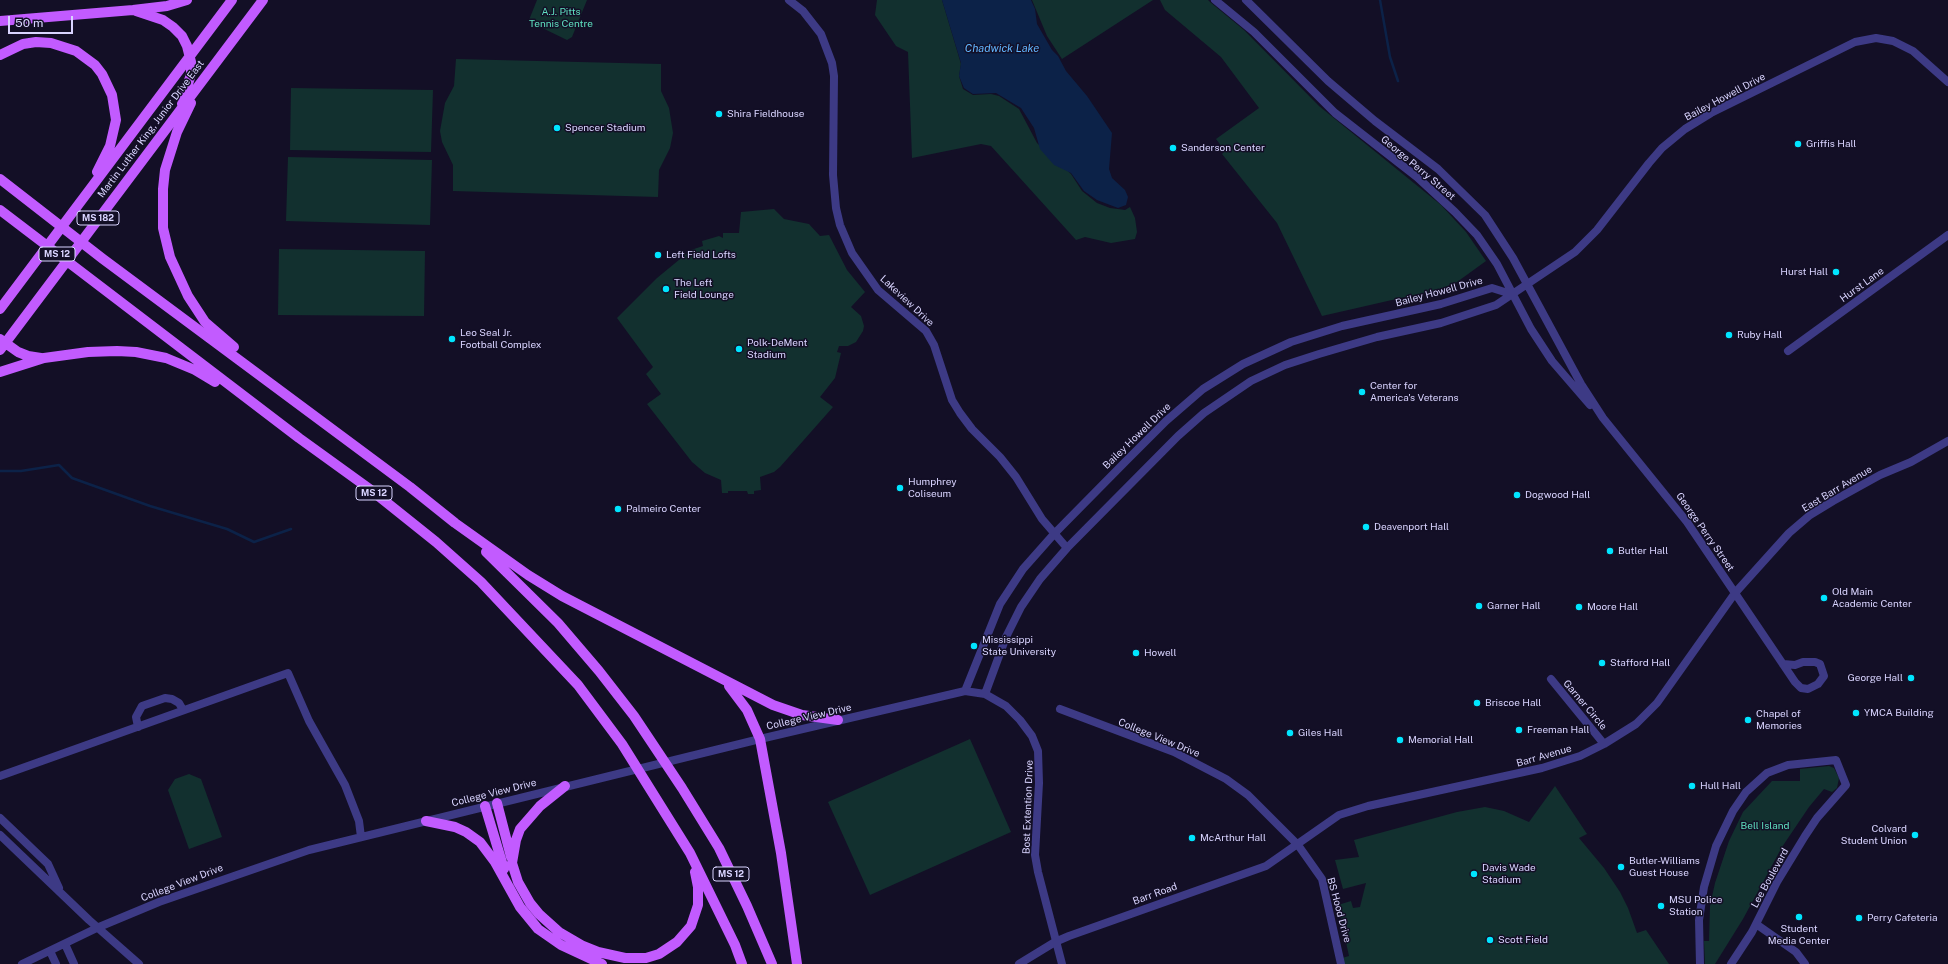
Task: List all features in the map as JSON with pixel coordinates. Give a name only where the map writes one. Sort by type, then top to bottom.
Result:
[{"type":"main road","points":[[0,21],[133,10],[167,6],[187,0]]},
{"type":"main road","name":"Martin Luther King, Junior Drive East","points":[[0,309],[232,0]]},
{"type":"main road","name":"Martin Luther King, Junior Drive East","points":[[2,343],[263,0]]},
{"type":"main road","points":[[133,10],[163,20],[182,36],[190,56],[191,74],[179,111]]},
{"type":"main road","points":[[0,55],[23,44],[36,42],[51,43],[76,51],[95,65],[102,74],[112,95],[116,120],[110,146],[90,188]]},
{"type":"main road","points":[[198,87],[177,132],[165,170],[162,211],[170,257],[184,289],[205,322],[252,362],[273,384]]},
{"type":"main road","points":[[0,174],[14,189]]},
{"type":"main road","name":"MS 12","points":[[0,179],[103,259],[410,487],[455,523],[558,623],[617,694],[682,788],[718,848],[747,906],[772,964]]},
{"type":"main road","name":"MS 12","points":[[0,210],[299,438],[371,490],[436,542],[481,582],[578,685],[622,744],[690,853],[736,945],[742,964]]},
{"type":"main road","points":[[2,343],[28,356],[44,358]]},
{"type":"main road","points":[[0,372],[44,358],[88,352],[136,352],[166,358],[209,378],[299,438]]},
{"type":"main road","points":[[455,523],[528,575],[562,596],[724,681],[773,705],[802,715],[838,720]]},
{"type":"main road","points":[[724,681],[732,688],[747,710],[760,739],[781,853],[797,964]]},
{"type":"main road","points":[[512,863],[516,840],[520,828],[540,806],[565,786]]},
{"type":"main road","points":[[497,803],[512,863],[524,893],[539,914],[548,924],[583,946],[605,954],[635,959],[646,958],[669,949],[685,936],[691,926],[698,905],[699,896],[690,853]]},
{"type":"main road","points":[[485,806],[508,884]]},
{"type":"main road","points":[[426,820],[455,827],[473,836],[486,848],[508,884],[520,908],[538,929],[561,945],[602,964]]},
{"type":"street","name":"Lakeview Drive","points":[[790,0],[803,11],[821,34],[832,63],[834,76],[833,175],[836,208],[840,224],[852,253],[878,290],[926,331],[934,345],[955,406],[972,429],[1008,467],[1042,519],[1067,548]]},
{"type":"street","name":"George Perry Street","points":[[1215,0],[1254,32],[1335,112],[1416,177],[1455,212],[1477,235],[1497,264],[1511,294],[1552,361],[1577,392],[1603,418]]},
{"type":"street","name":"George Perry Street","points":[[1246,0],[1328,81],[1375,121],[1438,169],[1486,215],[1513,258],[1580,384],[1603,418],[1688,522],[1794,682],[1801,688],[1808,689],[1814,687],[1822,680],[1824,676],[1820,664],[1815,662],[1803,662],[1795,665],[1783,664]]},
{"type":"street","name":"Bailey Howell Drive","points":[[965,691],[1000,604],[1023,569],[1054,534],[1166,421],[1203,389],[1243,364],[1291,342],[1342,326],[1441,304],[1492,288],[1511,294],[1528,285],[1575,252],[1597,230],[1662,148],[1685,129],[1712,113],[1855,42],[1876,38],[1893,40],[1913,51],[1948,82]]},
{"type":"street","name":"Hurst Lane","points":[[1788,351],[1948,235]]},
{"type":"street","points":[[985,694],[1006,637],[1021,607],[1040,579],[1067,548],[1178,436],[1204,413],[1251,381],[1285,365],[1377,337],[1471,314],[1496,305],[1511,294]]},
{"type":"street","name":"East Barr Avenue","points":[[1735,593],[1789,533],[1810,515],[1870,480],[1911,462],[1948,441]]},
{"type":"street","name":"Barr Avenue","points":[[1298,845],[1329,821],[1358,808],[1542,768],[1580,756],[1604,744],[1636,724],[1657,703],[1735,593]]},
{"type":"street","points":[[0,776],[288,673],[309,720],[345,785],[359,822],[361,837]]},
{"type":"street","name":"Garner Circle","points":[[1551,679],[1604,744]]},
{"type":"street","name":"College View Drive","points":[[22,964],[99,927],[159,902],[232,875],[309,850],[426,820],[838,720],[965,691],[985,694]]},
{"type":"street","name":"Bost Extention Drive","points":[[985,694],[1006,706],[1020,720],[1032,736],[1038,751],[1039,783],[1035,855],[1062,964]]},
{"type":"street","points":[[138,727],[136,718],[142,706],[165,698],[172,699],[179,703],[183,710]]},
{"type":"street","name":"College View Drive","points":[[1060,709],[1174,752],[1226,779],[1248,796],[1298,845]]},
{"type":"street","name":"Lee Boulevard","points":[[1700,964],[1699,920],[1704,887],[1716,846],[1732,812],[1746,792],[1767,773],[1788,765],[1836,760],[1846,785],[1817,818],[1805,836],[1777,882],[1756,924],[1731,964]]},
{"type":"street","points":[[0,818],[48,864],[60,891]]},
{"type":"street","points":[[0,834],[89,920],[99,927],[139,964]]},
{"type":"street","name":"Barr Road","points":[[1019,964],[1056,942],[1200,888],[1254,871],[1275,860],[1298,845]]},
{"type":"street","name":"BS Hood Drive","points":[[1298,845],[1322,879],[1342,964]]},
{"type":"street","points":[[1756,924],[1796,952],[1805,964]]},
{"type":"street","points":[[65,944],[74,964]]},
{"type":"street","points":[[50,951],[56,964]]},
{"type":"green space","name":"A.J. Pitts Tennis Centre","points":[[537,0],[587,0],[572,37],[567,40],[530,22],[529,20]]},
{"type":"green space","points":[[877,0],[942,0],[961,64],[959,76],[963,89],[973,95],[991,94],[999,96],[1019,109],[1037,143],[1071,174],[1082,191],[1097,203],[1110,208],[1125,210],[1130,207],[1135,218],[1137,232],[1135,239],[1111,243],[1085,237],[1076,240],[991,146],[981,144],[912,158],[908,52],[896,46],[875,15]]},
{"type":"green space","points":[[1032,0],[1153,0],[1062,59],[1047,36]]},
{"type":"green space","points":[[1160,0],[1208,0],[1244,30],[1319,106],[1441,205],[1466,232],[1486,261],[1457,282],[1440,289],[1322,316],[1277,223],[1222,154],[1225,151],[1216,139],[1259,108],[1221,57],[1165,10]]},
{"type":"green space","name":"Spencer Stadium","points":[[456,59],[661,64],[661,91],[669,108],[673,133],[670,148],[659,170],[658,197],[453,191],[453,165],[442,142],[440,131],[445,103],[454,86]]},
{"type":"green space","points":[[291,88],[433,90],[431,152],[290,150]]},
{"type":"green space","points":[[288,157],[432,160],[430,225],[286,221]]},
{"type":"green space","name":"Polk-DeMent Stadium","points":[[774,209],[784,219],[809,224],[820,236],[829,235],[847,270],[865,292],[851,307],[861,316],[864,326],[863,331],[856,342],[848,346],[839,346],[837,352],[841,353],[835,378],[820,397],[833,407],[780,467],[774,472],[760,477],[761,490],[754,491],[754,494],[748,494],[747,491],[728,491],[728,493],[722,493],[721,480],[705,473],[692,462],[647,404],[661,394],[646,374],[653,367],[617,318],[657,278],[691,250],[703,246],[702,241],[719,236],[723,238],[723,233],[739,233],[741,212]]},
{"type":"green space","points":[[279,249],[425,251],[424,316],[278,315]]},
{"type":"green space","points":[[970,739],[1011,832],[870,895],[828,802]]},
{"type":"green space","name":"Bell Island","points":[[1829,766],[1834,768],[1839,778],[1837,788],[1832,792],[1824,789],[1809,807],[1782,847],[1743,919],[1715,964],[1705,964],[1704,941],[1709,941],[1710,906],[1715,883],[1729,841],[1743,812],[1772,781],[1800,781],[1800,769]]},
{"type":"green space","points":[[189,774],[201,779],[222,837],[189,849],[168,790],[175,779]]},
{"type":"green space","name":"Davis Wade Stadium","points":[[1555,786],[1587,834],[1579,838],[1604,868],[1620,892],[1628,908],[1637,933],[1646,930],[1669,964],[1344,964],[1342,958],[1349,956],[1338,905],[1351,901],[1353,908],[1360,907],[1366,883],[1343,889],[1335,860],[1359,857],[1354,840],[1457,812],[1485,807],[1504,811],[1529,822]]},
{"type":"water","name":"Chadwick Lake","points":[[942,0],[1031,0],[1035,9],[1037,24],[1052,50],[1058,56],[1066,71],[1087,96],[1112,133],[1109,169],[1112,178],[1125,190],[1128,197],[1126,205],[1118,208],[1097,200],[1084,191],[1071,173],[1054,165],[1040,149],[1034,128],[1021,108],[996,93],[973,94],[964,88],[959,76],[961,63]]},
{"type":"waterway","points":[[1380,0],[1390,57],[1398,81]]},
{"type":"waterway","points":[[0,471],[21,471],[59,465],[72,478],[150,506],[227,529],[254,542],[291,529]]},
{"type":"place","name":"Shira Fieldhouse","points":[[719,114]]},
{"type":"place","name":"Spencer Stadium","points":[[557,128]]},
{"type":"place","name":"Griffis Hall","points":[[1798,144]]},
{"type":"place","name":"Sanderson Center","points":[[1173,148]]},
{"type":"place","name":"Left Field Lofts","points":[[658,255]]},
{"type":"place","name":"Hurst Hall","points":[[1836,272]]},
{"type":"place","name":"The Left Field Lounge","points":[[666,289]]},
{"type":"place","name":"Ruby Hall","points":[[1729,335]]},
{"type":"place","name":"Leo Seal Jr. Football Complex","points":[[452,339]]},
{"type":"place","name":"Polk-DeMent Stadium","points":[[739,349]]},
{"type":"place","name":"Center for America's Veterans","points":[[1362,392]]},
{"type":"place","name":"Humphrey Coliseum","points":[[900,488]]},
{"type":"place","name":"Dogwood Hall","points":[[1517,495]]},
{"type":"place","name":"Palmeiro Center","points":[[618,509]]},
{"type":"place","name":"Deavenport Hall","points":[[1366,527]]},
{"type":"place","name":"Butler Hall","points":[[1610,551]]},
{"type":"place","name":"Old Main Academic Center","points":[[1824,598]]},
{"type":"place","name":"Garner Hall","points":[[1479,606]]},
{"type":"place","name":"Moore Hall","points":[[1579,607]]},
{"type":"place","name":"Mississippi State University","points":[[974,646]]},
{"type":"place","name":"Howell","points":[[1136,653]]},
{"type":"place","name":"Stafford Hall","points":[[1602,663]]},
{"type":"place","name":"George Hall","points":[[1911,678]]},
{"type":"place","name":"Briscoe Hall","points":[[1477,703]]},
{"type":"place","name":"YMCA Building","points":[[1856,713]]},
{"type":"place","name":"Chapel of Memories","points":[[1748,720]]},
{"type":"place","name":"Freeman Hall","points":[[1519,730]]},
{"type":"place","name":"Giles Hall","points":[[1290,733]]},
{"type":"place","name":"Memorial Hall","points":[[1400,740]]},
{"type":"place","name":"Hull Hall","points":[[1692,786]]},
{"type":"place","name":"Colvard Student Union","points":[[1915,835]]},
{"type":"place","name":"McArthur Hall","points":[[1192,838]]},
{"type":"place","name":"Butler-Williams Guest House","points":[[1621,867]]},
{"type":"place","name":"Davis Wade Stadium","points":[[1474,874]]},
{"type":"place","name":"MSU Police Station","points":[[1661,906]]},
{"type":"place","name":"Student Media Center","points":[[1799,917]]},
{"type":"place","name":"Perry Cafeteria","points":[[1859,918]]},
{"type":"place","name":"Scott Field","points":[[1490,940]]}]
